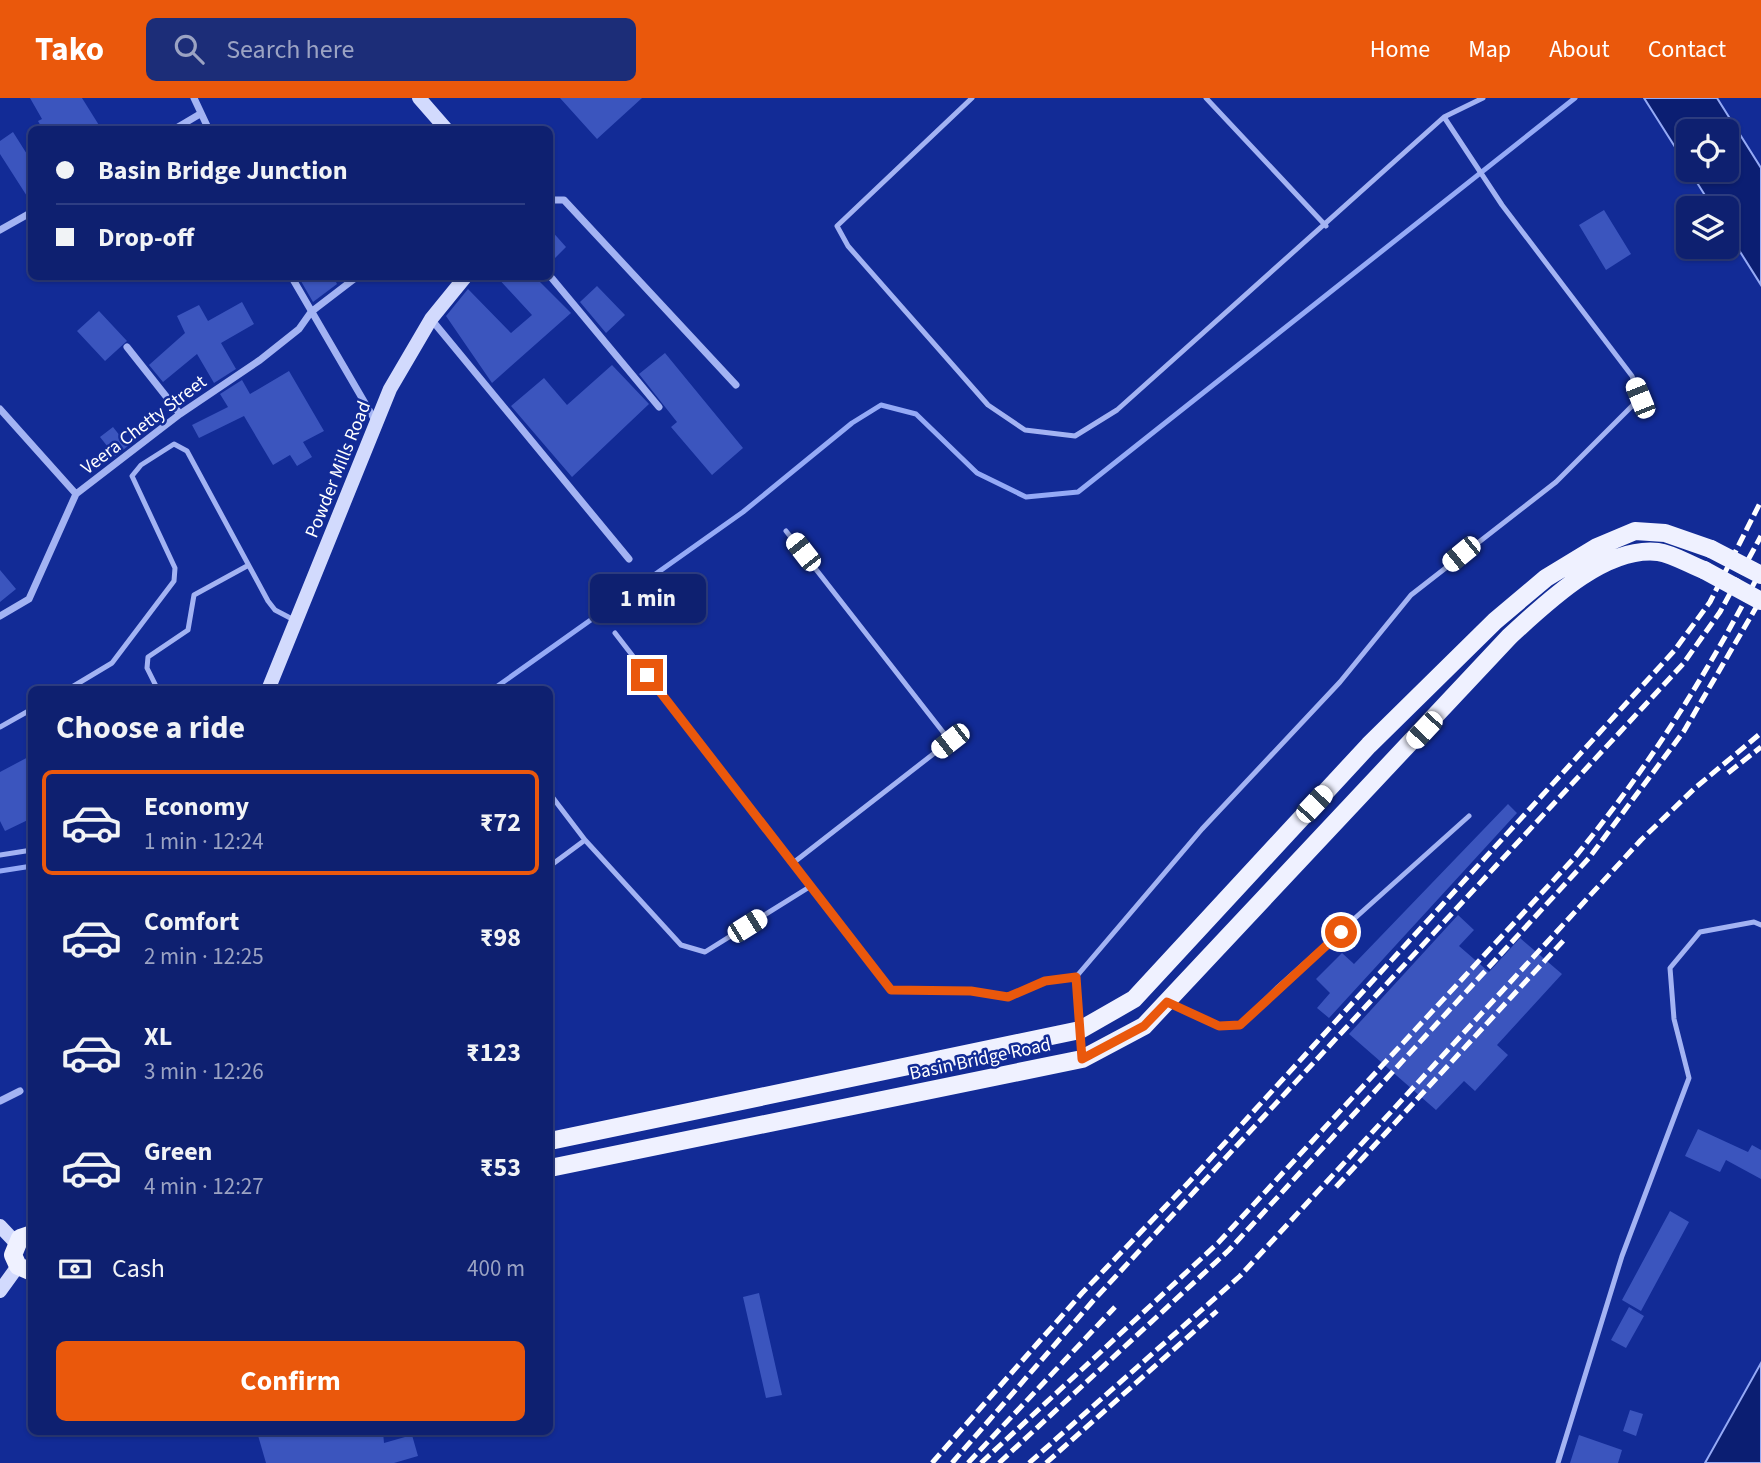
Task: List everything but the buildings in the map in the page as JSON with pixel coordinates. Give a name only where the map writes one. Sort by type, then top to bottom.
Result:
[{"type":"main road","name":"Basin Bridge Road","points":[[553,1141],[1080,1030],[1134,999],[1369,745],[1495,621],[1546,578],[1597,547],[1635,531],[1665,533],[1711,549],[1761,575]]},
{"type":"main road","name":"Basin Bridge Road","points":[[553,1167],[1082,1059],[1144,1026],[1509,637],[1560,590],[1630,554],[1659,552],[1704,570],[1761,601]]},
{"type":"main road","points":[[24,1239],[13,1255],[25,1269]]},
{"type":"street","points":[[194,98],[207,126]]},
{"type":"street","points":[[419,98],[444,126]]},
{"type":"street","points":[[180,126],[200,114]]},
{"type":"street","points":[[553,200],[564,200],[736,385]]},
{"type":"street","points":[[0,230],[28,214]]},
{"type":"street","points":[[293,280],[376,423]]},
{"type":"street","name":"Veera Chetty Street","points":[[0,616],[29,599],[76,494],[180,414],[260,360],[299,329],[311,312],[353,280]]},
{"type":"street","name":"Powder Mills Road","points":[[270,686],[390,389],[431,319],[463,280]]},
{"type":"street","points":[[553,280],[659,407]]},
{"type":"street","points":[[431,319],[629,559]]},
{"type":"street","points":[[127,347],[180,414]]},
{"type":"street","points":[[0,409],[76,494]]},
{"type":"street","points":[[0,1101],[20,1091]]},
{"type":"street","points":[[0,1226],[24,1239]]},
{"type":"street","points":[[0,1291],[25,1269]]},
{"type":"lane","points":[[972,98],[837,226],[848,246],[988,405],[1025,430],[1075,436],[1116,410],[1326,226],[1444,117],[1483,98]]},
{"type":"lane","points":[[1206,98],[1326,226]]},
{"type":"lane","points":[[615,633],[891,990],[971,991],[1008,997],[1045,981],[1076,977],[1202,829],[1340,682],[1411,595],[1556,482],[1640,398],[1632,376],[1492,188],[1444,117]]},
{"type":"lane","points":[[73,686],[112,663],[174,581],[175,568],[132,481],[133,472],[170,445],[183,448],[247,566],[275,610],[296,621]]},
{"type":"lane","points":[[786,531],[950,741],[793,863]]},
{"type":"lane","points":[[156,686],[147,668],[148,657],[188,630],[192,598],[198,591],[247,566]]},
{"type":"lane","points":[[0,727],[28,711]]},
{"type":"lane","points":[[553,798],[585,840],[681,945],[705,952],[811,886]]},
{"type":"lane","points":[[1167,1002],[1219,1026],[1240,1025],[1278,987],[1469,816]]},
{"type":"lane","points":[[553,864],[585,840]]},
{"type":"lane","points":[[0,855],[28,851]]},
{"type":"lane","points":[[1558,1463],[1622,1256],[1689,1078],[1674,1018],[1670,968],[1700,932],[1754,922],[1761,925]]},
{"type":"lane","points":[[1076,977],[1082,1059]]},
{"type":"shaded area","points":[[1644,98],[1717,98],[1730,119],[1676,119],[1676,148]]},
{"type":"shaded area","points":[[1739,133],[1761,168],[1761,285],[1739,250],[1739,196],[1705,196],[1697,182],[1739,182]]},
{"type":"shaded area","points":[[1761,1363],[1761,1463],[1705,1463]]},
{"type":"waterway","points":[[498,686],[743,512],[852,423],[881,405],[916,414],[977,473],[1026,497],[1078,492],[1575,98]]},
{"type":"waterway","points":[[0,871],[28,867]]},
{"type":"railway","points":[[932,1463],[1082,1293],[1189,1182],[1674,651],[1710,602],[1761,501]]},
{"type":"railway","points":[[952,1463],[1092,1302],[1683,664],[1720,612],[1761,536]]},
{"type":"railway","points":[[981,1463],[1218,1243],[1575,857],[1628,789],[1676,718],[1720,646],[1761,570]]},
{"type":"railway","points":[[999,1463],[1229,1250],[1589,858],[1684,731],[1761,599]]},
{"type":"railway","points":[[1029,1463],[1240,1276],[1641,840],[1695,788],[1761,733]]},
{"type":"railway","points":[[1728,773],[1761,747]]},
{"type":"railway","points":[[1336,1187],[1564,940]]},
{"type":"railway","points":[[968,1463],[1115,1307]]},
{"type":"railway","points":[[1046,1463],[1217,1311]]},
{"type":"route","points":[[647,675],[891,990],[971,991],[1008,997],[1045,981],[1076,977],[1082,1059],[1144,1026],[1167,1002],[1219,1026],[1240,1025],[1278,987],[1341,932]]}]
